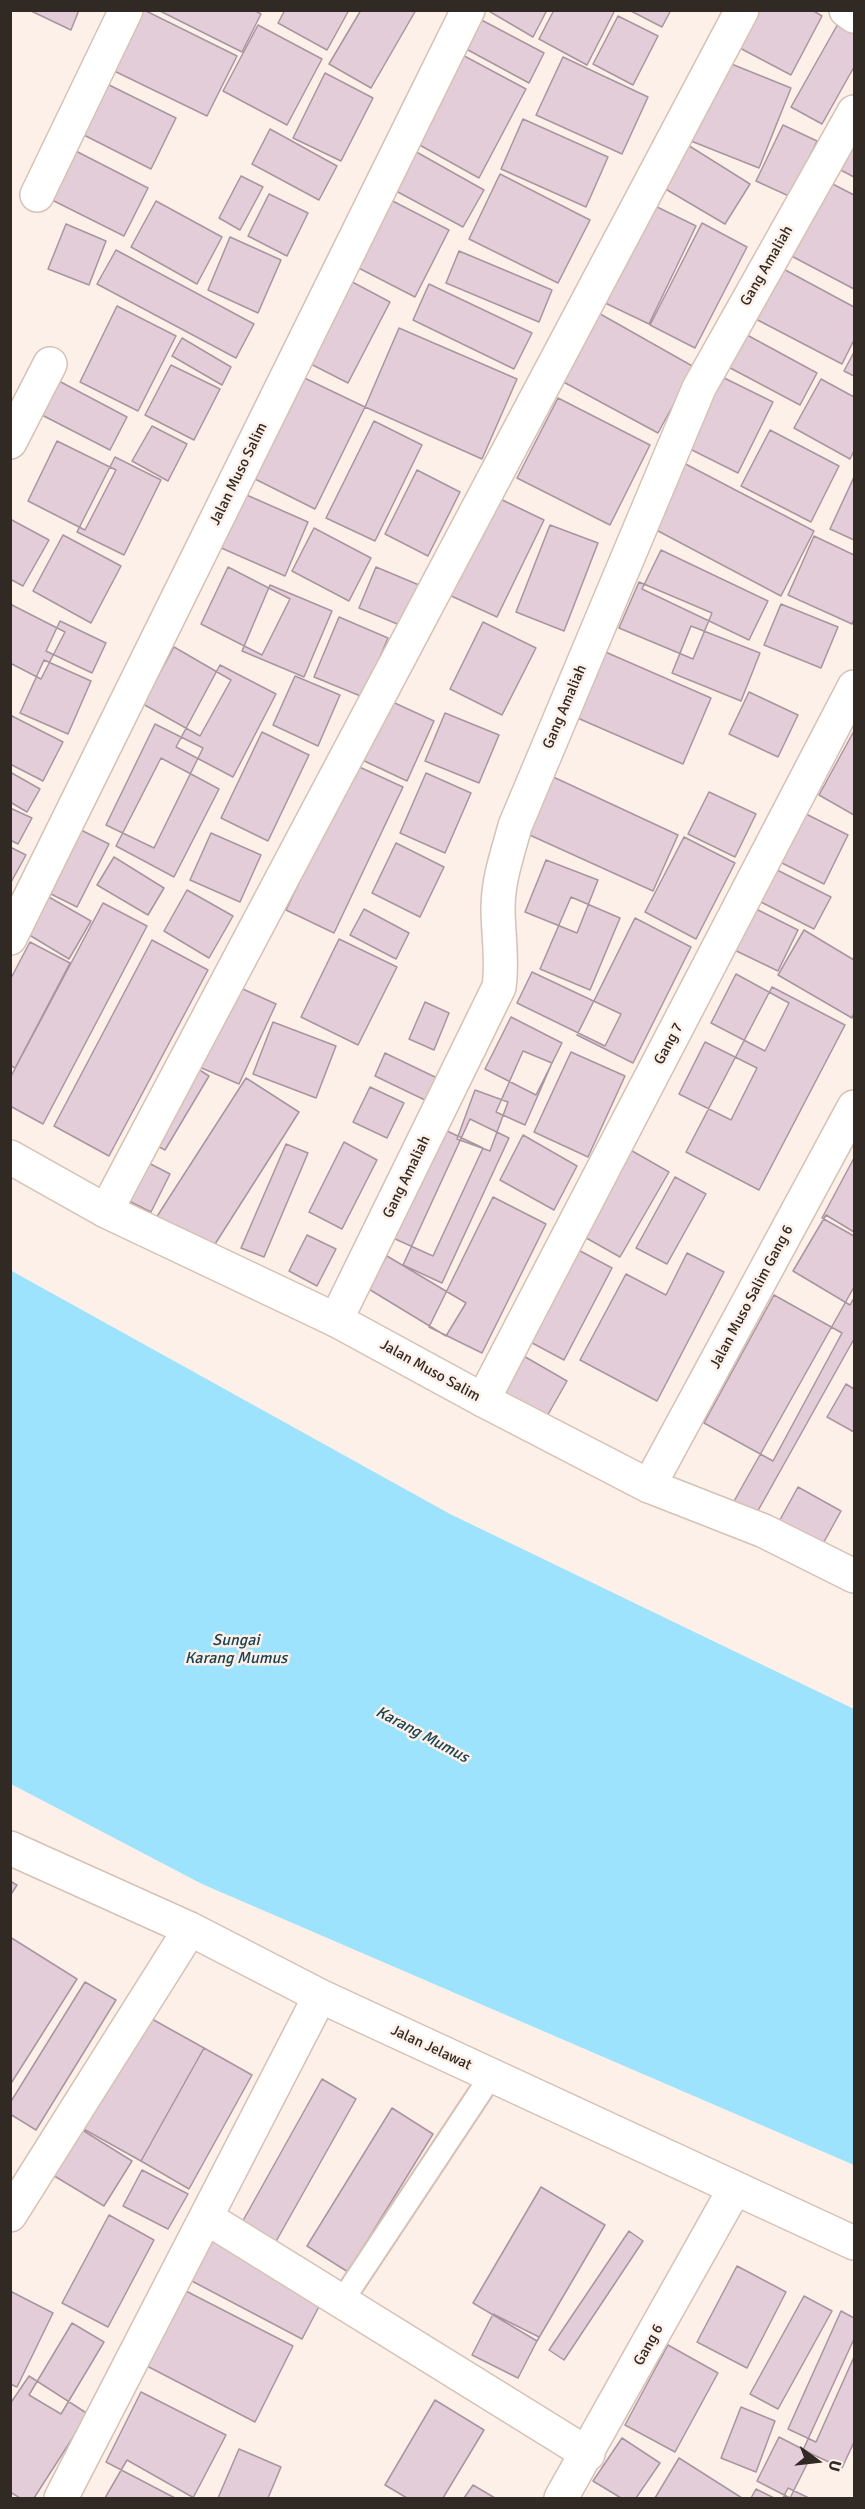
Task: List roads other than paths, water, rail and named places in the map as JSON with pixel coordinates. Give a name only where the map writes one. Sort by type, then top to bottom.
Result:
[{"type":"street","points":[[37,195],[126,10]]},
{"type":"street","name":"Jalan Muso Salim","points":[[10,938],[468,10]]},
{"type":"street","points":[[106,1211],[742,10]]},
{"type":"street","points":[[846,10],[855,16]]},
{"type":"street","name":"Gang Amaliah","points":[[336,1320],[499,987],[502,962],[498,907],[503,870],[516,826],[699,388],[855,112]]},
{"type":"street","points":[[10,442],[50,364]]},
{"type":"street","name":"Gang 7","points":[[483,1400],[855,687]]},
{"type":"street","name":"Jalan Muso Salim Gang 6","points":[[649,1486],[855,1107]]},
{"type":"street","name":"Jalan Muso Salim","points":[[10,1157],[106,1211],[336,1320],[483,1400],[649,1486],[764,1531],[855,1576]]},
{"type":"street","name":"Jalan Jelawat","points":[[10,1848],[190,1929],[320,1996],[734,2190],[855,2243]]},
{"type":"street","points":[[10,2215],[190,1929]]},
{"type":"street","points":[[61,2499],[320,1996]]},
{"type":"street","name":"Gang 6","points":[[561,2499],[734,2190]]},
{"type":"street","points":[[207,2218],[588,2454]]},
{"type":"lane","points":[[342,2301],[491,2076]]},
{"type":"water","name":"Sungai Karang Mumus","points":[[10,1270],[450,1514],[854,1709],[854,2165],[202,1884],[11,1784]]},
{"type":"water label","name":"Karang Mumus","points":[[422,1735]]}]
